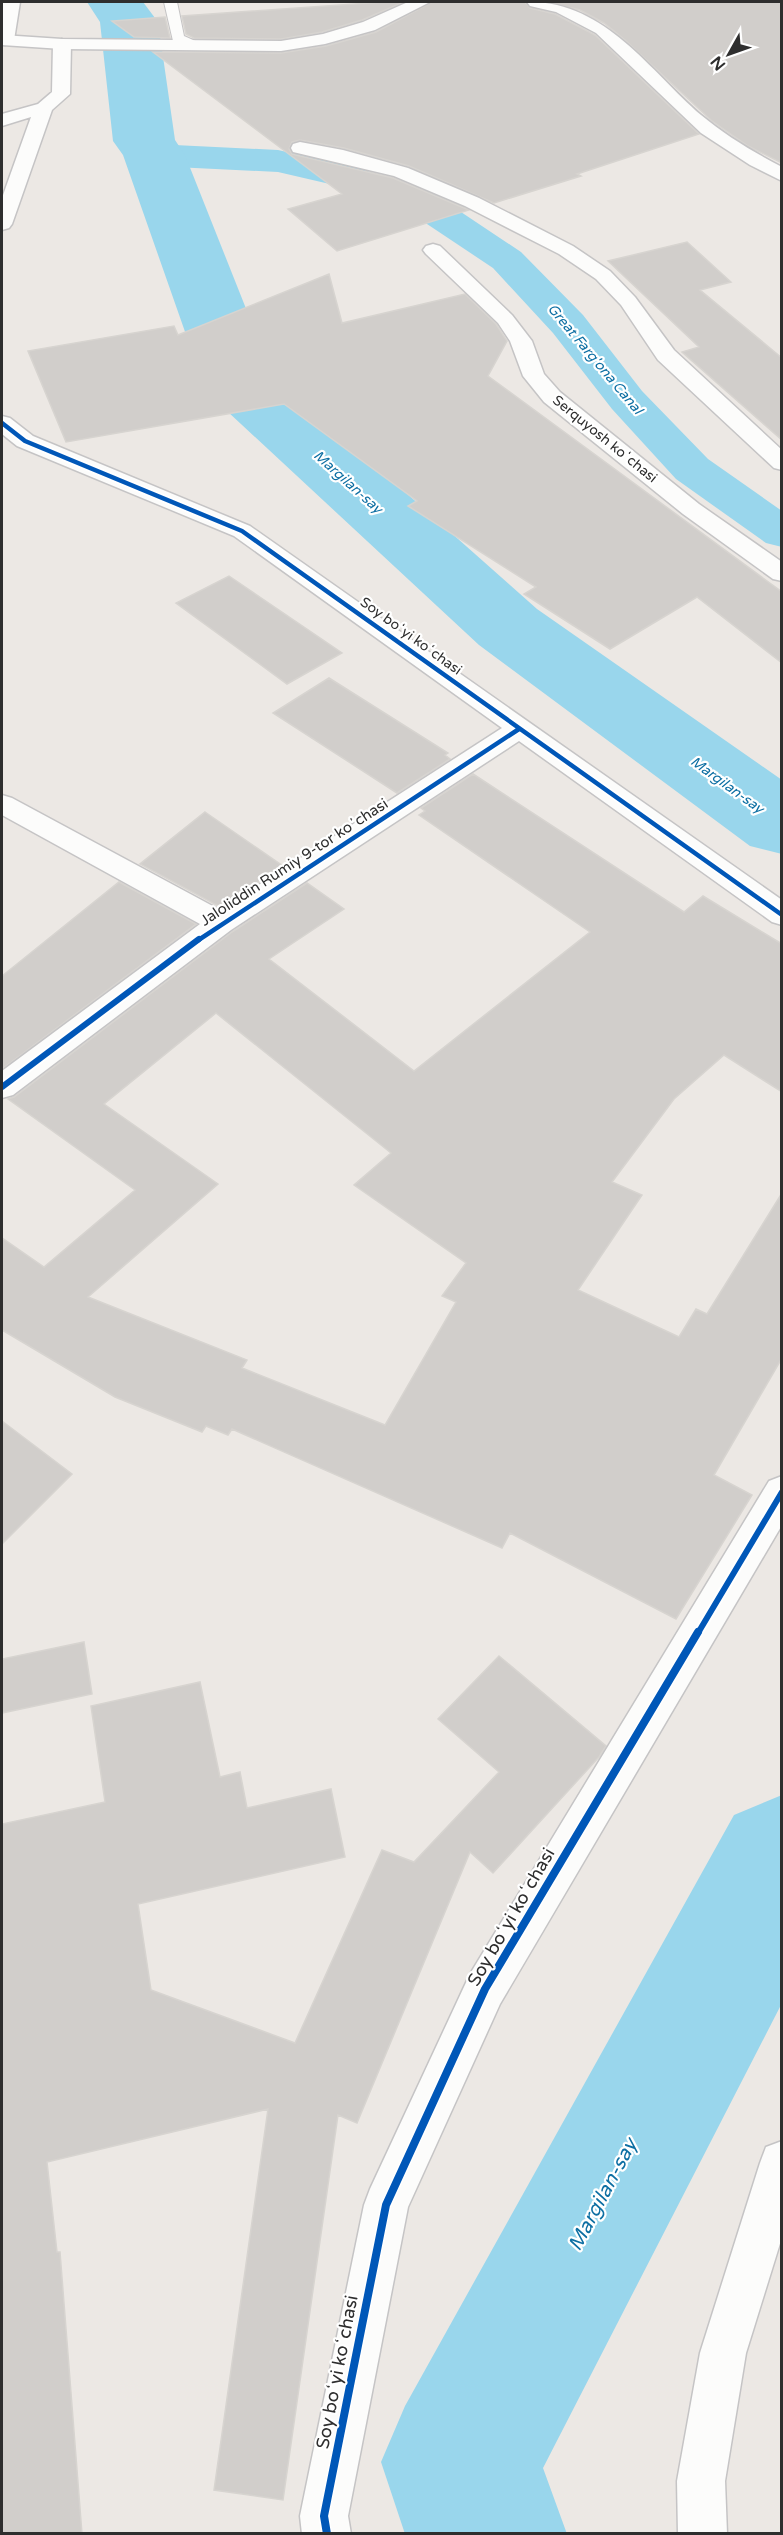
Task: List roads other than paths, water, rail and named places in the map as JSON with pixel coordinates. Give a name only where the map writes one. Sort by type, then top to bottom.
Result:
[{"type":"street","points":[[11,2],[3,40],[62,44],[197,47],[281,46],[325,39],[369,26],[421,2]]},
{"type":"street","points":[[536,2],[583,15],[611,35],[687,112],[746,156],[782,175]]},
{"type":"street","points":[[2,120],[44,108],[60,94],[62,44]]},
{"type":"street","points":[[2,224],[44,108]]},
{"type":"street","points":[[300,148],[343,156],[401,172],[472,202],[566,250],[603,275],[628,301],[666,355],[782,464]]},
{"type":"street","name":"Serquyosh koʻchasi","points":[[433,250],[505,319],[521,341],[534,376],[552,397],[691,509],[782,574]]},
{"type":"street","name":"Soy boʻyi koʻchasi","points":[[2,423],[25,441],[242,531],[782,915]]},
{"type":"street","name":"Jaloliddin Rumiy 9-tor koʼchasi","points":[[2,1088],[221,923],[519,729]]},
{"type":"street","name":"Jaloliddin Rumiy 9-tor koʼchasi","points":[[2,804],[221,923]]},
{"type":"street","name":"Soy boʻyi koʻchasi","points":[[327,2534],[324,2517],[386,2205],[484,1989],[782,1492]]},
{"type":"street","points":[[703,2534],[701,2481],[723,2353],[782,2163]]},
{"type":"lane","points":[[171,2],[178,38],[197,47]]},
{"type":"waterway","name":"Margilan-say","points":[[115,2],[129,22],[144,141],[154,155],[239,383],[508,627],[782,824]]},
{"type":"waterway","name":"Great Farg'ona Canal","points":[[154,155],[278,161],[345,176],[423,204],[507,260],[568,324],[627,400],[692,469],[782,533]]},
{"type":"waterway","name":"Margilan-say","points":[[486,2534],[461,2462],[782,1862]]}]
